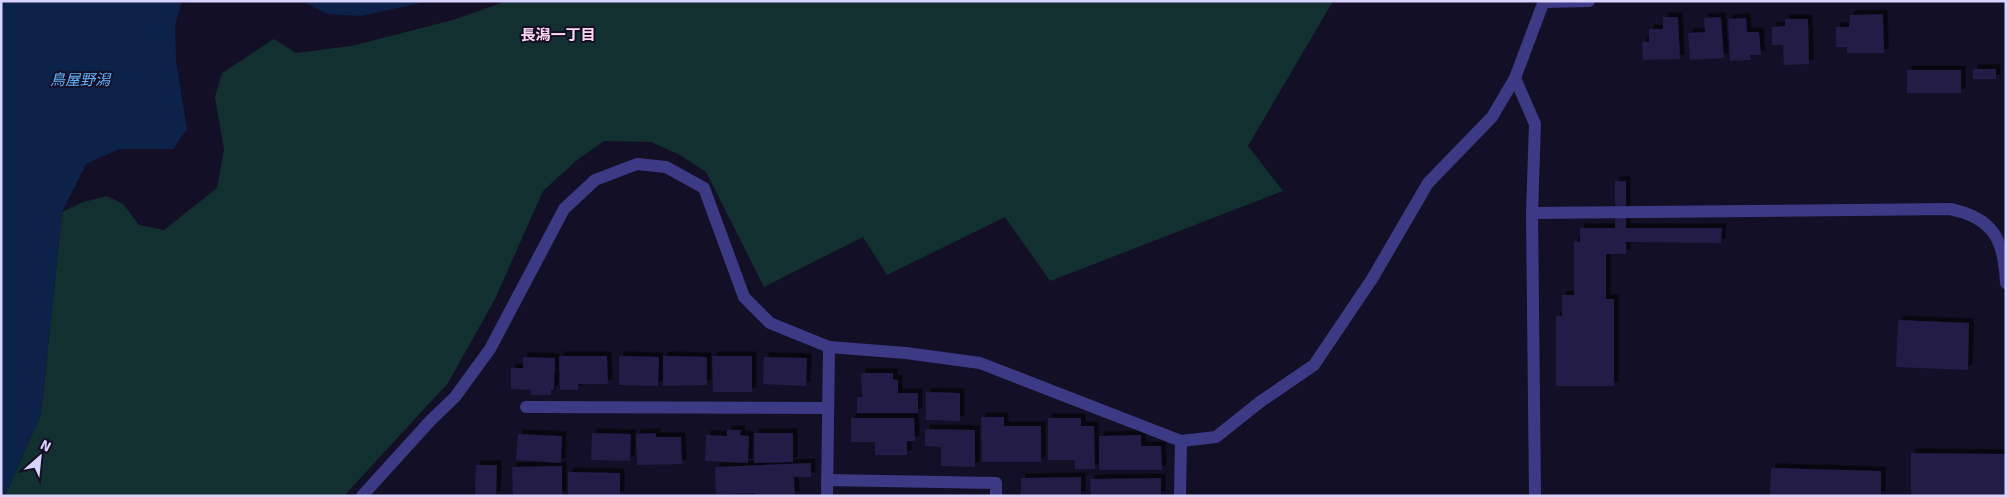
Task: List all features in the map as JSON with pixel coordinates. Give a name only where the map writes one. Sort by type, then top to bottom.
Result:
[{"type":"street","points":[[362,496],[431,420],[455,397],[490,349],[564,208],[595,180],[637,164],[666,167],[704,188],[744,297],[770,323],[829,347],[906,353],[980,363],[1181,441],[1216,437],[1260,402],[1314,365],[1372,279],[1428,183],[1492,117],[1515,78],[1544,2],[1589,1]]},
{"type":"street","points":[[1515,78],[1535,124],[1532,213],[1535,496]]},
{"type":"street","points":[[1532,213],[1950,208],[1969,213],[1986,223],[1998,238],[2004,257],[2006,283]]},
{"type":"street","points":[[827,496],[829,347]]},
{"type":"street","points":[[526,407],[828,408]]},
{"type":"street","points":[[1180,496],[1181,441]]},
{"type":"street","points":[[827,480],[996,483],[996,496]]},
{"type":"green space","points":[[507,1],[1333,1],[1248,146],[1283,191],[1050,281],[1005,217],[887,275],[863,237],[764,287],[706,172],[678,154],[651,142],[604,141],[576,161],[543,191],[495,299],[448,383],[344,496],[5,496],[41,414],[62,212],[83,202],[107,196],[123,204],[139,225],[164,230],[217,188],[224,150],[215,97],[222,73],[274,39],[296,53],[351,46],[453,20]]},
{"type":"water","name":"鳥屋野潟","points":[[1,1],[182,1],[175,26],[176,61],[187,129],[173,149],[119,149],[86,164],[62,212],[41,414],[5,496],[1,496]]},
{"type":"water","points":[[302,1],[429,1],[361,16],[327,14]]},
{"type":"building","points":[[1883,14],[1884,53],[1847,53],[1847,47],[1836,47],[1836,27],[1849,27],[1850,15]]},
{"type":"building","points":[[1663,17],[1678,17],[1680,59],[1643,60],[1642,42],[1649,42],[1649,29],[1663,29]]},
{"type":"building","points":[[1721,17],[1724,58],[1690,60],[1688,33],[1705,32],[1704,18]]},
{"type":"building","points":[[1746,18],[1747,32],[1759,32],[1761,55],[1750,55],[1751,60],[1730,61],[1728,19]]},
{"type":"building","points":[[1785,19],[1808,19],[1809,64],[1784,65],[1783,45],[1772,45],[1772,27],[1785,26]]},
{"type":"building","points":[[1973,69],[1996,69],[1996,79],[1973,79]]},
{"type":"building","points":[[1907,70],[1961,70],[1961,93],[1907,93]]},
{"type":"building","points":[[1615,181],[1626,181],[1626,228],[1722,228],[1721,243],[1626,242],[1626,254],[1606,254],[1606,299],[1614,299],[1614,386],[1556,386],[1556,316],[1562,316],[1562,295],[1574,295],[1574,241],[1580,242],[1580,228],[1615,228]]},
{"type":"building","points":[[1898,320],[1969,323],[1968,370],[1896,367]]},
{"type":"building","points":[[559,356],[607,356],[608,384],[578,384],[578,390],[560,390]]},
{"type":"building","points":[[619,356],[659,357],[658,386],[619,385]]},
{"type":"building","points":[[663,356],[707,357],[707,385],[663,386]]},
{"type":"building","points":[[712,356],[752,356],[752,392],[713,392]]},
{"type":"building","points":[[523,357],[555,358],[554,390],[551,390],[551,395],[531,395],[531,390],[511,389],[511,368],[523,368]]},
{"type":"building","points":[[764,357],[807,358],[806,386],[763,384]]},
{"type":"building","points":[[861,373],[893,373],[893,379],[898,380],[898,393],[918,393],[918,413],[857,413],[857,397],[862,397]]},
{"type":"building","points":[[926,392],[960,393],[960,421],[926,420]]},
{"type":"building","points":[[981,417],[1004,417],[1004,426],[1041,426],[1041,462],[982,462]]},
{"type":"building","points":[[851,418],[914,418],[915,441],[907,441],[907,455],[875,455],[875,442],[851,442]]},
{"type":"building","points":[[1048,418],[1081,418],[1081,426],[1094,426],[1095,469],[1075,469],[1075,460],[1048,460]]},
{"type":"building","points":[[925,429],[975,430],[975,467],[941,466],[941,447],[925,446]]},
{"type":"building","points":[[727,430],[741,430],[740,435],[749,436],[748,463],[705,461],[706,435],[727,436]]},
{"type":"building","points":[[592,433],[631,434],[630,461],[591,460]]},
{"type":"building","points":[[656,433],[656,437],[681,437],[682,464],[637,465],[636,434]]},
{"type":"building","points":[[754,433],[793,433],[793,462],[754,463]]},
{"type":"building","points":[[518,434],[562,436],[561,463],[516,460]]},
{"type":"building","points":[[1141,435],[1141,446],[1161,446],[1162,470],[1099,470],[1099,436]]},
{"type":"building","points":[[1911,453],[2006,454],[2006,496],[1911,496]]},
{"type":"building","points":[[811,463],[811,477],[794,477],[795,496],[755,496],[755,493],[716,494],[715,467]]},
{"type":"building","points":[[476,465],[497,465],[496,496],[475,496]]},
{"type":"building","points":[[562,466],[562,496],[513,496],[512,467]]},
{"type":"building","points":[[1771,468],[1881,471],[1881,496],[1770,496]]},
{"type":"building","points":[[568,472],[620,473],[620,496],[568,496]]},
{"type":"building","points":[[1081,477],[1081,496],[1021,496],[1021,478]]},
{"type":"building","points":[[1161,478],[1161,496],[1091,496],[1090,479]]},
{"type":"district","name":"長潟一丁目","points":[[558,35]]}]
